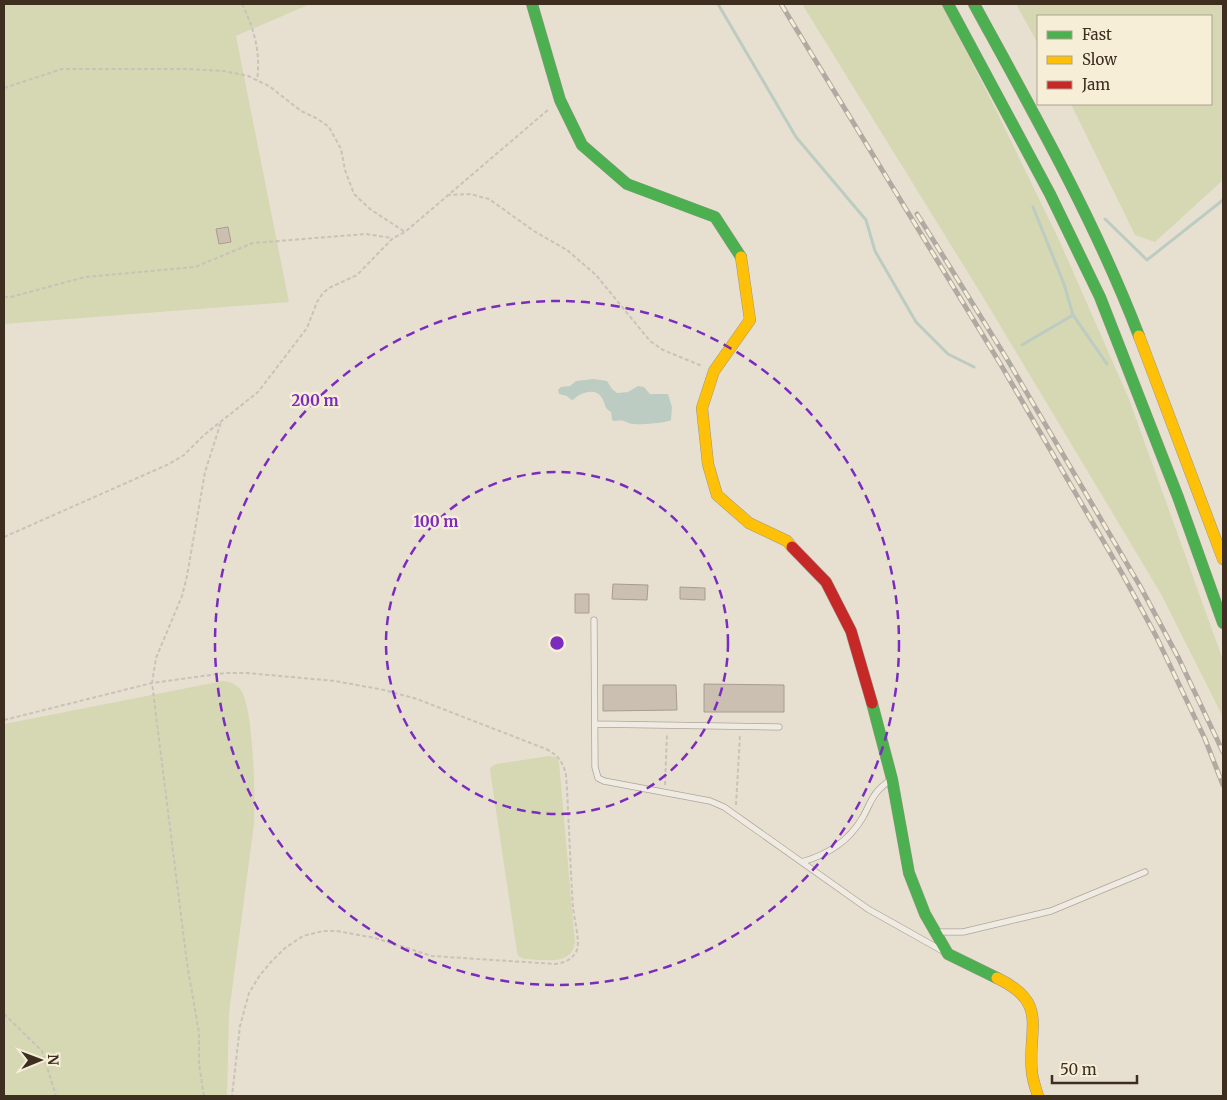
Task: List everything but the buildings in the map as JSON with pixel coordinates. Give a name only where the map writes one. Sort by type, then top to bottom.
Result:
[{"type":"main road","points":[[532,4],[560,100],[582,145],[627,184],[715,217],[741,257],[750,320],[714,371],[702,408],[708,464],[716,495],[748,523],[787,541],[826,582],[851,632],[892,779],[909,873],[926,914],[948,954],[1012,985],[1027,999],[1034,1021],[1032,1074],[1038,1096]]},
{"type":"main road","points":[[948,4],[1050,194],[1100,297],[1178,497],[1223,623]]},
{"type":"main road","points":[[974,4],[1042,128],[1120,289],[1223,559]]},
{"type":"lane","points":[[594,620],[595,767],[598,778],[604,781],[710,801],[724,807],[868,909],[948,954]]},
{"type":"lane","points":[[595,724],[780,727]]},
{"type":"lane","points":[[802,862],[834,849],[846,839],[856,828],[876,790],[892,779]]},
{"type":"lane","points":[[936,932],[963,932],[1051,912],[1144,872]]},
{"type":"path","points":[[242,4],[252,26],[256,41],[259,66],[257,80]]},
{"type":"path","points":[[4,88],[62,69],[197,69],[236,73],[257,80],[269,86],[301,111],[318,119],[328,127],[341,150],[345,170],[354,194],[370,209],[405,232]]},
{"type":"path","points":[[4,537],[177,461],[250,399],[267,380],[307,328],[317,302],[323,293],[357,274],[393,238],[405,232],[446,195],[560,100]]},
{"type":"path","points":[[446,195],[470,194],[488,199],[534,231],[567,250],[596,275],[650,341],[663,350],[714,371]]},
{"type":"path","points":[[4,297],[11,297],[85,277],[195,267],[253,243],[366,234],[393,238]]},
{"type":"path","points":[[204,1096],[198,1064],[199,1033],[187,963],[152,683],[156,658],[182,596],[205,472],[221,422]]},
{"type":"path","points":[[4,720],[152,683],[247,673],[335,681],[384,690],[425,702],[546,749],[557,756],[562,762],[566,775],[573,908],[578,941],[572,958],[555,964],[442,957],[423,954],[387,941],[353,934],[323,931],[303,936],[285,948],[271,962],[249,993],[240,1026],[232,1096]]},
{"type":"path","points":[[664,792],[668,725]]},
{"type":"path","points":[[736,815],[740,726]]},
{"type":"path","points":[[4,1014],[42,1051],[56,1096]]},
{"type":"green space","points":[[4,4],[310,4],[236,36],[289,302],[4,324]]},
{"type":"green space","points":[[802,4],[942,4],[1060,242],[1129,399],[1223,660],[1223,717],[1161,594],[983,297]]},
{"type":"green space","points":[[1016,4],[1223,4],[1223,180],[1155,242],[1135,235],[1071,105],[1212,105],[1212,15],[1037,15],[1037,42]]},
{"type":"green space","points":[[223,681],[236,685],[242,692],[246,703],[253,756],[254,795],[254,824],[229,1013],[227,1096],[4,1096],[4,724]]},
{"type":"green space","points":[[549,756],[556,757],[559,762],[575,943],[568,956],[562,959],[524,959],[518,956],[517,952],[490,770],[496,764]]},
{"type":"shaded area","points":[[594,379],[607,381],[617,393],[628,392],[638,386],[644,387],[650,394],[668,394],[672,407],[671,420],[641,424],[631,424],[621,420],[614,421],[612,420],[611,412],[606,408],[602,398],[596,393],[584,393],[573,400],[559,394],[558,390],[561,387],[570,386],[576,381]]},
{"type":"waterway","points":[[718,4],[796,137],[866,220],[875,251],[916,322],[948,354],[974,367]]},
{"type":"waterway","points":[[1105,219],[1147,260],[1223,200]]},
{"type":"waterway","points":[[1033,207],[1064,284],[1073,315],[1107,364]]},
{"type":"waterway","points":[[1022,345],[1073,315]]},
{"type":"railway","points":[[781,4],[1001,365],[1123,575],[1156,636],[1205,739],[1223,785]]},
{"type":"railway","points":[[917,214],[1007,359],[1140,586],[1179,659],[1223,752]]},
{"type":"traffic: fast","points":[[532,4],[560,100],[582,145],[627,184],[715,217],[741,257]]},
{"type":"traffic: fast","points":[[948,4],[1050,194],[1100,297],[1178,497],[1223,623]]},
{"type":"traffic: fast","points":[[974,4],[1041,126],[1083,209],[1122,293],[1139,336]]},
{"type":"traffic: fast","points":[[872,703],[892,779],[909,873],[925,914],[948,954],[997,978]]},
{"type":"traffic: slow","points":[[741,257],[750,320],[714,371],[702,408],[708,464],[717,495],[749,523],[787,541],[792,547]]},
{"type":"traffic: slow","points":[[1139,336],[1223,559]]},
{"type":"traffic: slow","points":[[997,978],[1014,987],[1024,997],[1030,1007],[1033,1030],[1032,1073],[1038,1096]]},
{"type":"traffic: jam","points":[[792,547],[826,582],[851,631],[872,703]]}]
